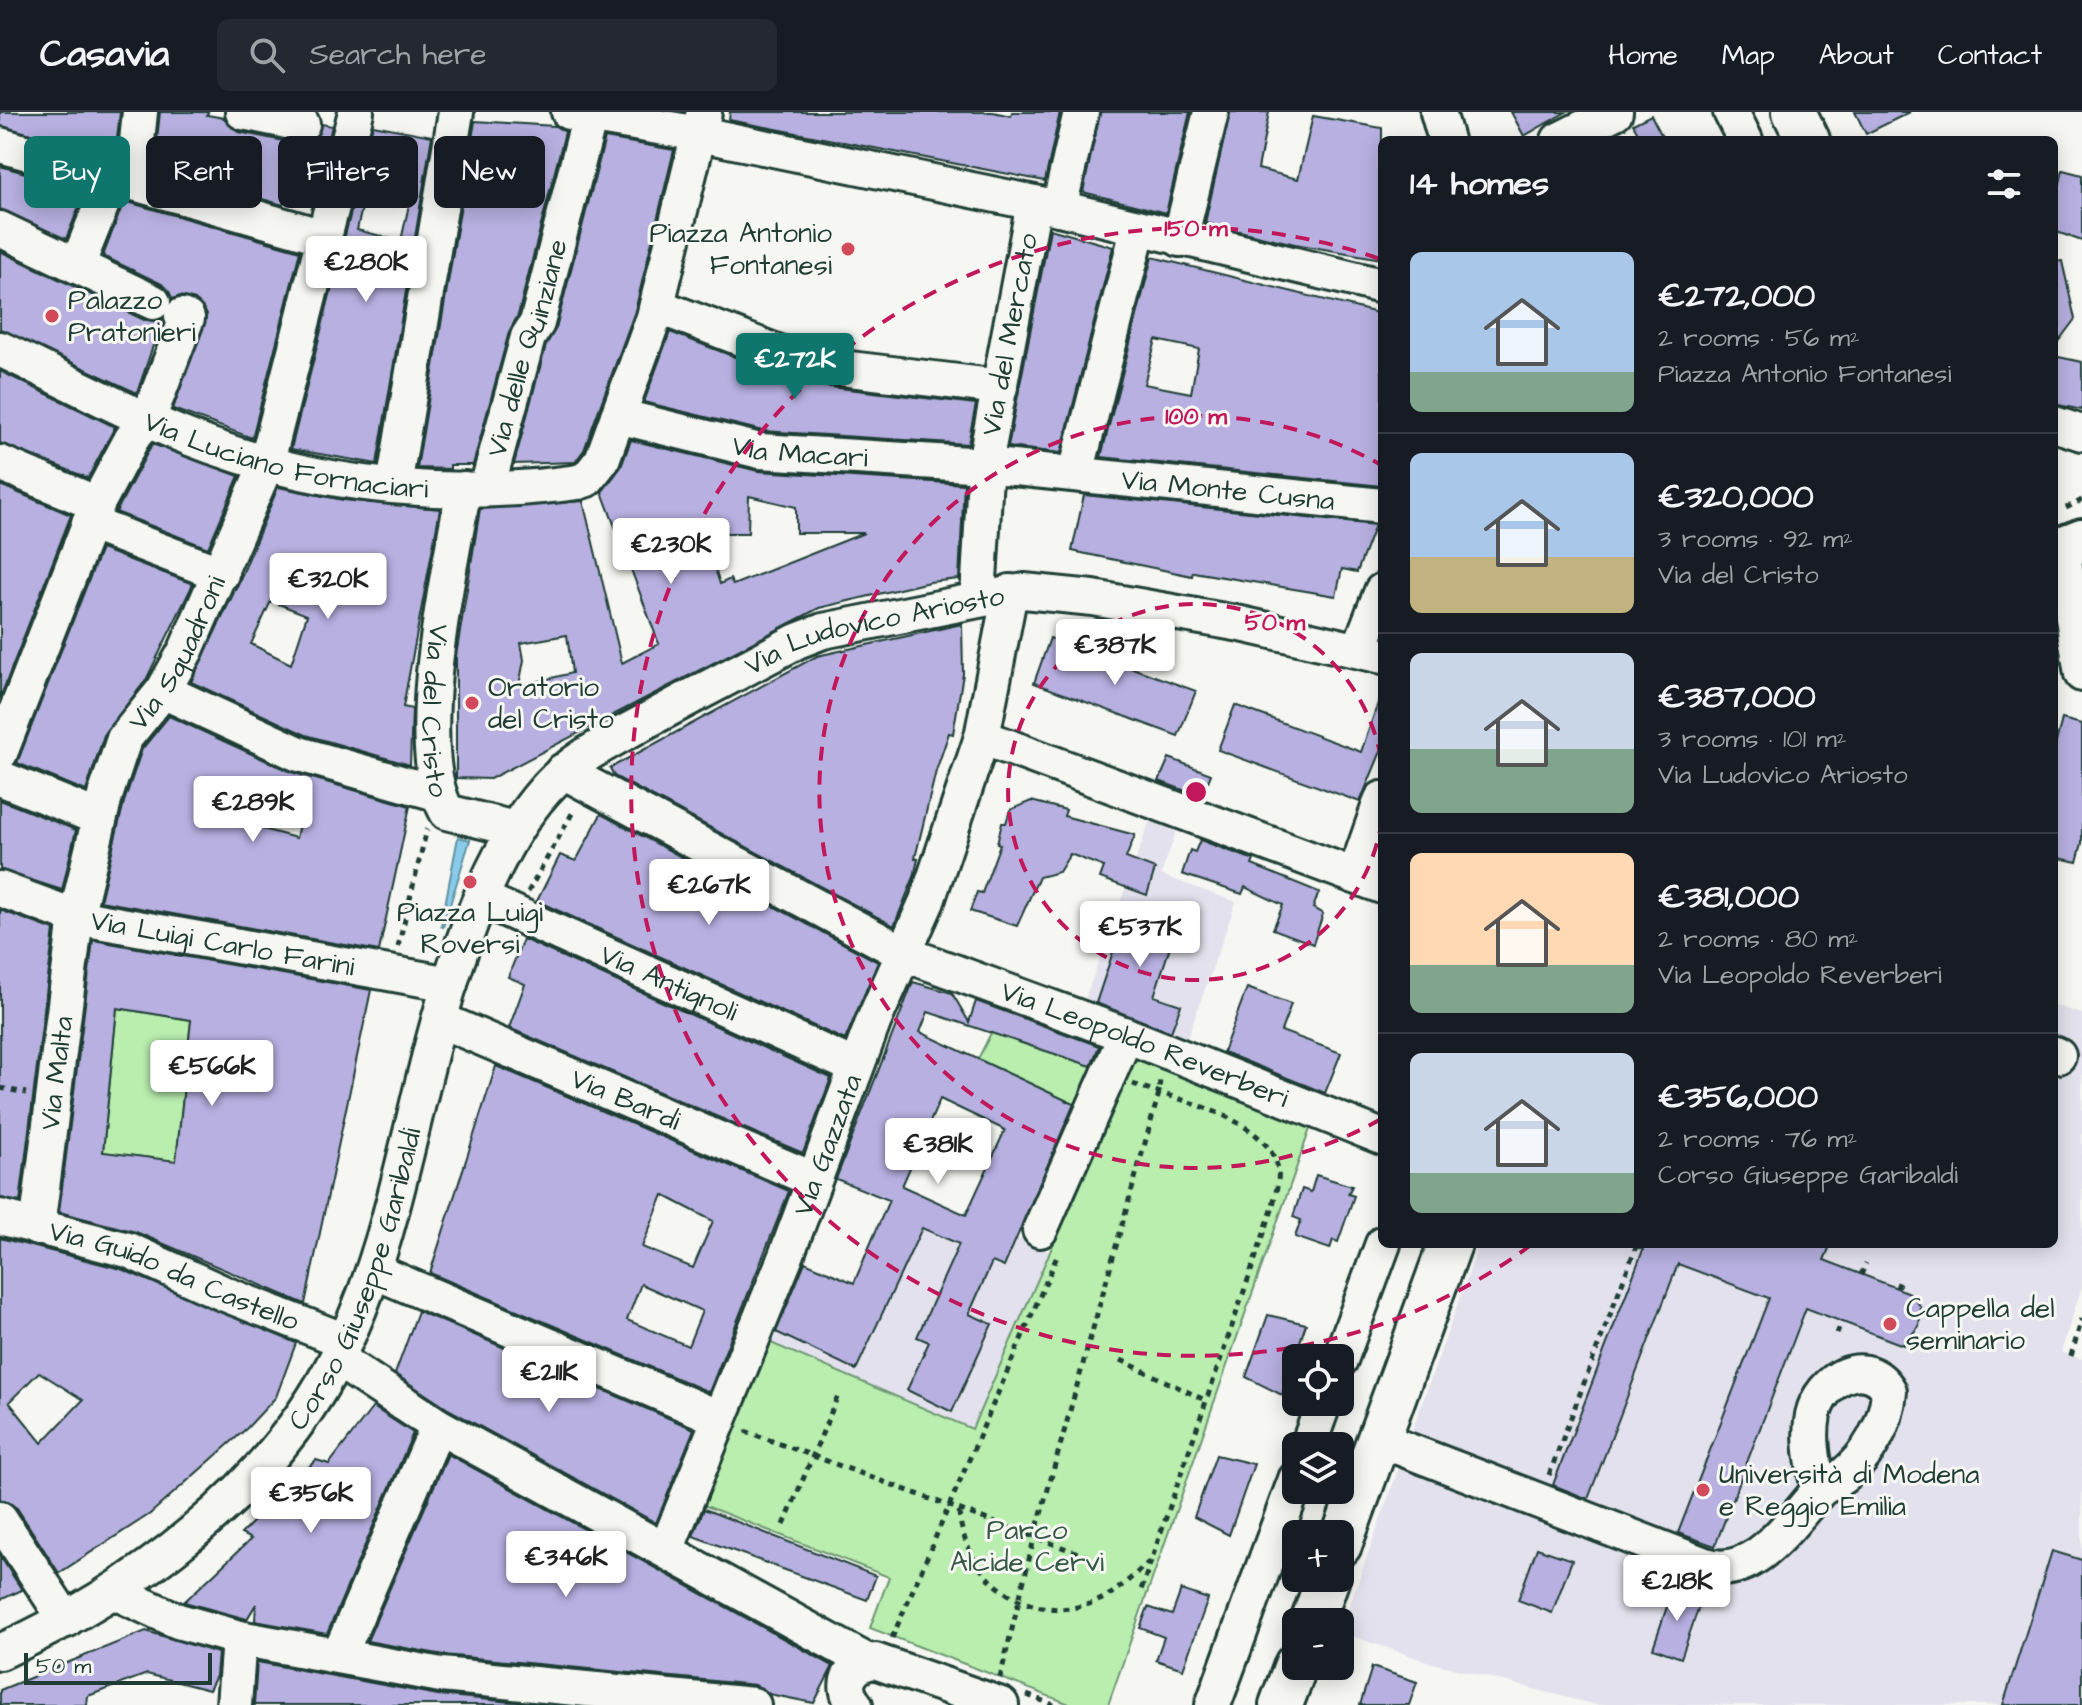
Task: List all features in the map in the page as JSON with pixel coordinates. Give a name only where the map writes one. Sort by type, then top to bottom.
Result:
[{"type":"main road","points":[[1794,112],[1806,136]]},
{"type":"main road","points":[[1349,1520],[1449,1248]]},
{"type":"main road","points":[[1281,1705],[1290,1680]]},
{"type":"street","points":[[130,167],[135,161],[140,112]]},
{"type":"street","points":[[243,112],[302,124]]},
{"type":"street","points":[[394,486],[456,112]]},
{"type":"street","name":"Via del Mercato","points":[[994,595],[985,465],[1000,387],[1047,206],[1081,112]]},
{"type":"street","points":[[1180,239],[1211,112]]},
{"type":"street","points":[[1438,112],[1445,136]]},
{"type":"street","points":[[1567,136],[1615,112]]},
{"type":"street","points":[[1731,112],[1743,136]]},
{"type":"street","points":[[580,114],[702,123],[1138,230],[1378,285]]},
{"type":"street","name":"Via delle Quinziane","points":[[476,488],[528,337],[537,323],[580,114]]},
{"type":"street","name":"Via Squadroni","points":[[76,917],[99,818],[124,739],[163,691],[221,574],[266,465],[352,119]]},
{"type":"street","points":[[618,416],[657,306],[702,123]]},
{"type":"street","points":[[0,145],[24,152]]},
{"type":"street","points":[[130,181],[324,237]]},
{"type":"street","points":[[77,266],[105,208]]},
{"type":"street","points":[[0,229],[187,318],[146,419],[131,440],[93,514],[12,684],[0,753]]},
{"type":"street","points":[[1076,473],[1138,230]]},
{"type":"street","points":[[657,306],[802,362],[1000,387]]},
{"type":"street","name":"Via Luciano Fornaciari","points":[[0,349],[146,419],[266,465],[362,485],[476,488],[565,484],[587,479],[602,460],[618,416]]},
{"type":"street","name":"Via Macari","points":[[618,416],[760,451],[1076,473]]},
{"type":"street","points":[[2058,425],[2082,433]]},
{"type":"street","points":[[0,463],[93,514],[221,574]]},
{"type":"street","name":"Via Monte Cusna","points":[[1076,473],[1378,506]]},
{"type":"street","name":"Via del Cristo","points":[[476,488],[436,645],[433,715],[436,793],[447,812],[515,829]]},
{"type":"street","points":[[2066,546],[2082,674]]},
{"type":"street","name":"Via Ludovico Ariosto","points":[[565,782],[582,757],[797,641],[823,631],[994,595],[1093,598],[1241,624],[1370,653]]},
{"type":"street","name":"Via Gazzata","points":[[666,1550],[786,1256],[856,1067],[905,954],[982,737],[994,595]]},
{"type":"street","points":[[1370,653],[1378,612]]},
{"type":"street","points":[[163,691],[299,754],[436,793]]},
{"type":"street","points":[[982,737],[1368,881],[1378,822]]},
{"type":"street","points":[[0,778],[99,818]]},
{"type":"street","points":[[436,1032],[450,984],[483,899],[515,829],[565,782]]},
{"type":"street","name":"Via Leopoldo Reverberi","points":[[565,782],[905,954],[1166,1050],[1378,1135]]},
{"type":"street","name":"Via Luigi Carlo Farini","points":[[0,889],[76,917],[450,984]]},
{"type":"street","name":"Via Antignoli","points":[[483,899],[856,1067]]},
{"type":"street","name":"Via Malta","points":[[37,1228],[76,917]]},
{"type":"street","name":"Via Bardi","points":[[436,1032],[812,1179]]},
{"type":"street","name":"Corso Giuseppe Garibaldi","points":[[0,1652],[66,1620],[115,1592],[156,1563],[246,1481],[289,1430],[341,1350],[374,1271],[436,1032]]},
{"type":"street","points":[[1051,1237],[1126,1035]]},
{"type":"street","name":"Via Guido da Castello","points":[[0,1217],[128,1250],[341,1350],[438,1426],[666,1550],[876,1662],[997,1704]]},
{"type":"street","points":[[1346,1344],[1382,1248]]},
{"type":"street","points":[[374,1271],[719,1418]]},
{"type":"street","points":[[339,1656],[438,1426]]},
{"type":"street","points":[[1378,1439],[1715,1568],[1732,1567],[1760,1552],[1786,1531],[1819,1490]]},
{"type":"street","points":[[1213,1705],[1287,1504]]},
{"type":"street","points":[[0,1519],[66,1620]]},
{"type":"street","points":[[115,1592],[178,1621],[239,1638],[441,1675],[753,1705]]},
{"type":"street","points":[[234,1705],[239,1638]]},
{"type":"street","points":[[855,1705],[849,1696],[849,1676],[858,1666],[876,1662]]},
{"type":"path","points":[[525,897],[565,782]]},
{"type":"path","points":[[391,973],[436,793]]},
{"type":"path","points":[[997,1704],[1034,1539],[1159,1093],[1166,1050]]},
{"type":"path","points":[[1126,1098],[1132,1084],[1240,1122],[1262,1137],[1278,1170],[1273,1207],[1140,1593]]},
{"type":"path","points":[[876,1662],[947,1507],[1051,1237]]},
{"type":"path","points":[[1539,1500],[1635,1248]]},
{"type":"path","points":[[1861,1275],[1866,1263]]},
{"type":"path","points":[[1897,1288],[1901,1277]]},
{"type":"path","points":[[2071,1356],[2082,1319]]},
{"type":"path","points":[[1837,1334],[1842,1321]]},
{"type":"path","points":[[1121,1360],[1207,1401]]},
{"type":"path","points":[[784,1525],[839,1393]]},
{"type":"path","points":[[719,1418],[811,1458],[1089,1557]]},
{"type":"path","points":[[959,1512],[968,1551],[981,1573],[1020,1602],[1051,1609],[1090,1603],[1115,1591],[1152,1559]]},
{"type":"shaded area","points":[[1154,809],[1181,818],[1161,875],[1236,902],[1183,1050],[1080,1013]]},
{"type":"shaded area","name":"Università di Modena e Reggio Emilia","points":[[2058,1006],[2082,1014],[2082,1286],[2061,1352],[2082,1359],[2082,1705],[1596,1705],[1429,1662],[1354,1637],[1354,1608],[1349,1608],[1478,1248],[2058,1248]]},
{"type":"shaded area","points":[[895,1183],[1049,1252],[972,1429],[764,1340],[799,1260],[854,1283]]},
{"type":"green space","points":[[117,1008],[191,1020],[176,1161],[103,1152]]},
{"type":"green space","points":[[991,1033],[1096,1067],[1078,1106],[978,1059]]},
{"type":"green space","name":"Parco Alcide Cervi","points":[[1136,1056],[1312,1123],[1108,1705],[1072,1705],[870,1628],[889,1577],[698,1503],[764,1340],[972,1429]]},
{"type":"water","points":[[458,837],[470,840],[443,927],[441,926]]},
{"type":"building","points":[[0,112],[120,112],[117,136],[37,136],[0,126]]},
{"type":"building","points":[[160,112],[208,112],[207,115],[224,118],[239,132],[259,136],[157,136]]},
{"type":"building","points":[[730,112],[993,112],[1011,116],[1012,112],[1060,112],[1045,181],[729,120]]},
{"type":"building","points":[[1100,112],[1190,112],[1166,213],[1083,192]]},
{"type":"building","points":[[1230,112],[1269,112],[1258,169],[1298,179],[1313,116],[1382,128],[1382,136],[1378,136],[1378,258],[1295,244],[1205,223]]},
{"type":"building","points":[[1511,112],[1566,112],[1524,136]]},
{"type":"building","points":[[1855,112],[1910,112],[1866,134]]},
{"type":"building","points":[[1651,115],[1662,136],[1640,136],[1633,124]]},
{"type":"building","points":[[475,121],[555,126],[565,132],[518,315],[509,332],[473,465],[450,465],[450,469],[417,468],[460,208],[545,208],[545,136],[472,136]]},
{"type":"building","points":[[321,124],[332,126],[329,136],[317,136]]},
{"type":"building","points":[[373,125],[432,136],[377,464],[291,449],[352,208],[362,208],[357,230],[401,241],[408,208],[418,208],[418,136],[370,136]]},
{"type":"building","points":[[262,137],[278,140],[278,204],[262,199]]},
{"type":"building","points":[[605,138],[674,150],[635,311],[584,450],[575,462],[514,464],[546,345],[556,328]]},
{"type":"building","points":[[0,166],[24,173],[24,208],[79,208],[66,239],[0,209]]},
{"type":"building","points":[[2063,170],[2082,175],[2082,241],[2058,232],[2058,192]]},
{"type":"building","points":[[130,203],[300,251],[252,438],[173,409],[207,314],[195,300],[180,296],[173,299],[162,284],[103,256],[121,208],[130,208]]},
{"type":"building","points":[[1050,229],[1113,247],[1061,453],[1008,447]]},
{"type":"building","name":"Palazzo Pratonieri","points":[[0,251],[144,320],[162,319],[137,393],[0,329]]},
{"type":"building","points":[[1152,257],[1378,313],[1378,486],[1101,457]],"holes":[[[1156,340],[1199,349],[1191,393],[1144,384]]]},
{"type":"building","points":[[2062,261],[2075,319],[2058,342],[2058,262]]},
{"type":"building","points":[[670,332],[805,384],[976,404],[968,444],[763,431],[644,402]]},
{"type":"building","points":[[2058,357],[2082,362],[2082,410],[2058,405]]},
{"type":"building","points":[[0,371],[115,427],[88,478],[0,443]]},
{"type":"building","points":[[631,440],[758,471],[964,484],[959,579],[929,582],[819,608],[490,779],[456,778],[456,656],[480,509],[583,501],[622,663],[659,644],[602,492],[621,467]],"holes":[[[749,496],[796,507],[796,533],[864,533],[733,585],[730,579],[720,584],[704,533],[748,533]],[[567,635],[572,673],[519,686],[524,660],[521,643]]]},
{"type":"building","points":[[152,444],[239,476],[208,548],[116,512]]},
{"type":"building","points":[[0,485],[71,515],[0,698]]},
{"type":"building","points":[[278,487],[343,500],[440,509],[403,707],[412,709],[410,765],[306,735],[191,682],[239,582]],"holes":[[[271,601],[307,615],[291,664],[251,644]]]},
{"type":"building","points":[[1084,495],[1375,525],[1357,572],[1342,569],[1336,596],[1193,572],[1192,576],[1072,551]]},
{"type":"building","points":[[101,549],[193,584],[146,680],[105,732],[86,791],[17,763]]},
{"type":"building","points":[[962,624],[963,674],[953,734],[949,733],[936,771],[915,858],[918,859],[914,877],[894,926],[614,776],[610,768],[817,656]]},
{"type":"building","points":[[1050,638],[1196,691],[1178,736],[1034,683]]},
{"type":"building","points":[[1378,703],[1378,759],[1360,802],[1218,750],[1235,705],[1361,752]]},
{"type":"building","points":[[169,716],[291,772],[410,806],[379,951],[100,901],[124,802],[142,749]],"holes":[[[257,785],[305,795],[296,838],[244,824]]]},
{"type":"building","points":[[2062,719],[2082,724],[2082,843],[2077,862],[2058,858],[2058,734]]},
{"type":"building","points":[[1169,758],[1211,774],[1202,797],[1159,781]]},
{"type":"building","points":[[0,800],[76,830],[62,890],[0,870]]},
{"type":"building","points":[[1031,801],[1066,810],[1064,816],[1135,835],[1126,858],[1155,869],[1147,895],[1100,878],[1104,867],[1070,854],[1059,872],[1039,877],[1017,926],[970,911],[977,892],[982,893],[1000,844],[997,843],[1002,823],[1006,823],[1010,810]]},
{"type":"building","points":[[601,814],[878,962],[845,1040],[537,901],[560,855],[576,861]]},
{"type":"building","points":[[1200,840],[1254,860],[1252,865],[1319,892],[1313,908],[1323,914],[1313,944],[1273,929],[1283,905],[1245,887],[1242,894],[1182,874],[1190,850],[1195,852]]},
{"type":"building","points":[[1129,904],[1178,922],[1154,996],[1181,1005],[1171,1032],[1096,1003]]},
{"type":"building","points":[[0,910],[54,930],[20,1202],[0,1198]]},
{"type":"building","points":[[523,939],[831,1078],[803,1153],[509,1028],[525,984],[508,977]]},
{"type":"building","points":[[93,940],[371,990],[305,1304],[136,1232],[59,1212]],"holes":[[[117,1008],[191,1020],[176,1161],[103,1152]]]},
{"type":"building","points":[[913,982],[952,993],[969,1022],[976,1001],[1099,1046],[1091,1066],[928,1012],[920,1032],[1074,1104],[1004,1267],[992,1262],[969,1314],[992,1324],[952,1412],[907,1390],[929,1342],[917,1337],[959,1244],[922,1228],[856,1370],[776,1332],[805,1262],[854,1283],[889,1200],[836,1179]],"holes":[[[940,1099],[1005,1130],[966,1215],[902,1186]]]},
{"type":"building","points":[[1247,988],[1291,1004],[1281,1031],[1341,1053],[1325,1093],[1223,1052]]},
{"type":"building","points":[[496,1066],[789,1191],[709,1392],[430,1273]],"holes":[[[663,1195],[713,1221],[693,1268],[642,1247]],[[641,1284],[702,1311],[688,1346],[627,1320]]]},
{"type":"building","points":[[1316,1175],[1352,1186],[1348,1194],[1354,1196],[1338,1242],[1333,1240],[1330,1249],[1295,1237],[1301,1220],[1293,1217],[1302,1189],[1311,1192]]},
{"type":"building","points":[[0,1238],[121,1269],[296,1343],[276,1397],[247,1428],[150,1514],[59,1573],[17,1508],[0,1499]],"holes":[[[39,1372],[83,1400],[42,1443],[9,1402]]]},
{"type":"building","points":[[1639,1248],[1829,1248],[1824,1260],[1910,1293],[1921,1307],[1919,1326],[1903,1345],[1806,1308],[1715,1546],[1678,1533],[1769,1298],[1678,1264],[1588,1499],[1553,1485],[1643,1250]]},
{"type":"building","points":[[418,1311],[694,1429],[656,1523],[448,1409],[395,1374]]},
{"type":"building","points":[[1268,1315],[1306,1324],[1299,1344],[1282,1344],[1282,1395],[1246,1377]]},
{"type":"building","points":[[373,1407],[413,1433],[327,1634],[255,1621],[256,1604],[247,1619],[184,1602],[251,1539],[241,1534],[316,1460],[329,1464]]},
{"type":"building","points":[[448,1454],[833,1666],[814,1703],[769,1694],[755,1685],[444,1655],[367,1641]]},
{"type":"building","points":[[1216,1455],[1254,1464],[1229,1535],[1194,1517]]},
{"type":"building","points":[[704,1509],[876,1576],[867,1600],[693,1536]]},
{"type":"building","points":[[1537,1548],[1572,1560],[1552,1613],[1518,1600]]},
{"type":"building","points":[[2052,1551],[2082,1560],[2082,1705],[2003,1705]]},
{"type":"building","points":[[0,1556],[22,1590],[0,1600]]},
{"type":"building","points":[[1673,1589],[1702,1598],[1681,1658],[1653,1648]]},
{"type":"building","points":[[1181,1590],[1208,1599],[1183,1669],[1156,1660],[1164,1637],[1140,1628],[1148,1607],[1172,1615]]},
{"type":"building","points":[[146,1631],[218,1653],[216,1676],[209,1690],[147,1674],[88,1696],[87,1705],[0,1705],[0,1690]]},
{"type":"building","points":[[257,1662],[438,1695],[544,1705],[254,1705]]},
{"type":"building","points":[[1372,1667],[1417,1682],[1409,1705],[1360,1705]]},
{"type":"place","name":"Piazza Antonio Fontanesi","points":[[848,249]]},
{"type":"place","name":"Palazzo Pratonieri","points":[[52,316]]},
{"type":"place","name":"Oratorio del Cristo","points":[[472,703]]},
{"type":"place","name":"Piazza Luigi Roversi","points":[[470,882]]},
{"type":"place","name":"Cappella del seminario","points":[[1890,1324]]},
{"type":"place","name":"Università di Modena e Reggio Emilia","points":[[1703,1490]]}]
